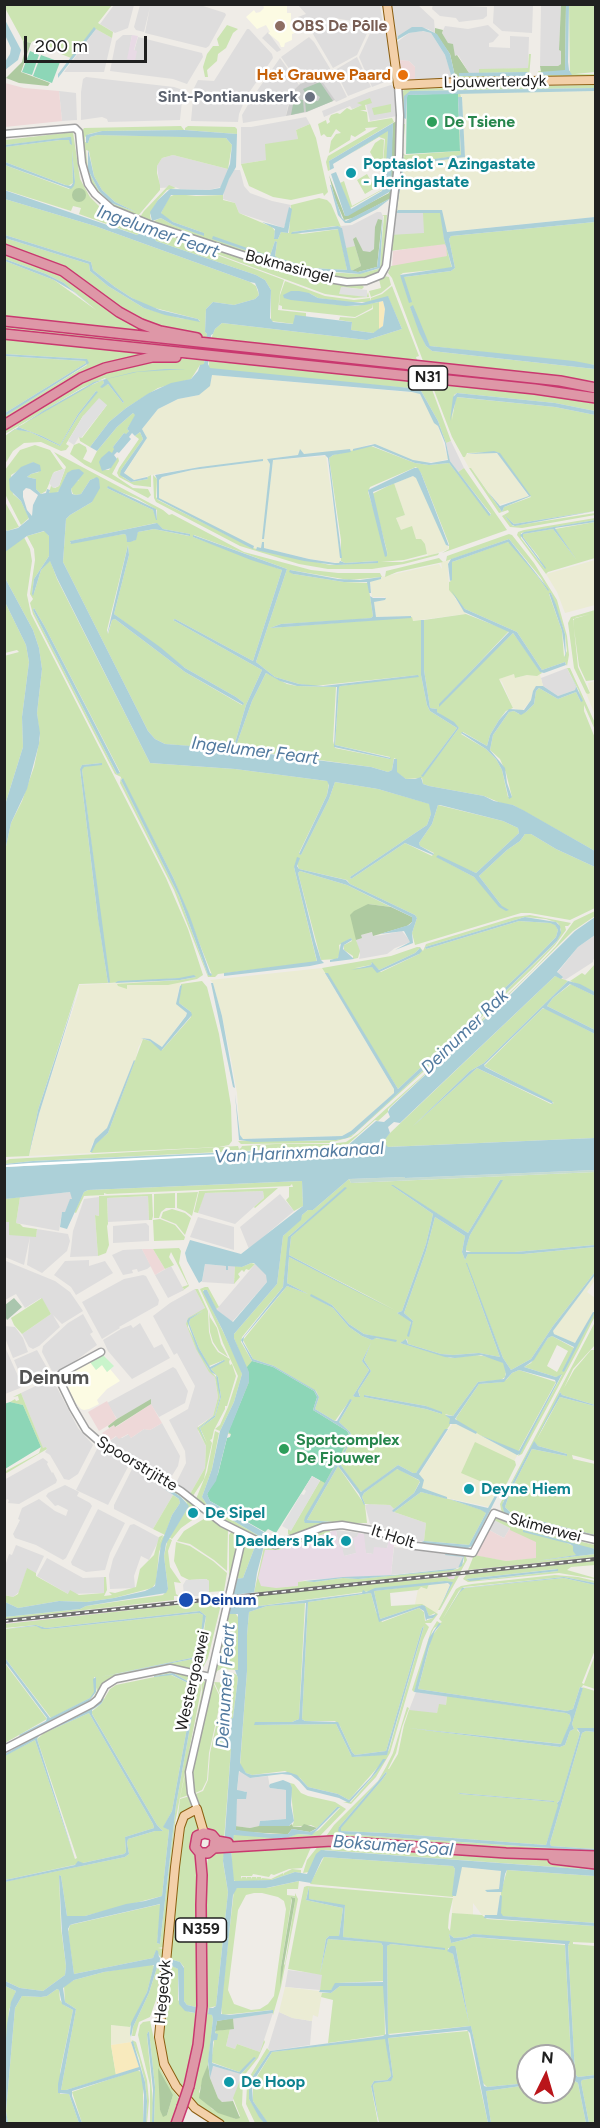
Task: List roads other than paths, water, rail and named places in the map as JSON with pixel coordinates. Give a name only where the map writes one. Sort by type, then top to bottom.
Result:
[{"type":"highway","name":"N31","points":[[4,249],[63,272],[119,312],[141,324],[252,363],[268,361],[535,388],[593,398]]},
{"type":"highway","name":"N31","points":[[4,321],[208,349]]},
{"type":"highway","name":"N31","points":[[4,334],[208,349]]},
{"type":"highway","name":"N31","points":[[4,425],[81,378],[105,368],[152,357],[234,347],[542,380],[596,388]]},
{"type":"highway","name":"N31","points":[[542,380],[596,383]]},
{"type":"highway","name":"N359","points":[[176,2124],[189,2086],[198,2045],[202,2006],[202,1875],[214,1847],[195,1847],[194,1841],[204,1833]]},
{"type":"highway","points":[[204,1833],[209,1834],[214,1847],[332,1841],[506,1853],[596,1856]]},
{"type":"highway","points":[[506,1853],[596,1864]]},
{"type":"main road","points":[[387,4],[398,83]]},
{"type":"main road","name":"Ljouwerterdyk","points":[[398,83],[596,80]]},
{"type":"main road","name":"Westergoawei","points":[[197,1809],[204,1833]]},
{"type":"main road","name":"Hegedyk","points":[[197,1809],[187,1813],[181,1822],[160,2020],[160,2042],[164,2064],[176,2086],[195,2108],[220,2124]]},
{"type":"street","name":"Bokmasingel","points":[[4,134],[77,128],[80,132],[83,171],[88,184],[101,201],[119,213],[267,263],[306,274],[357,282],[372,280],[383,273],[386,261],[399,156],[398,83]]},
{"type":"street","name":"Spoorstrjitte","points":[[101,1352],[62,1372],[58,1377],[77,1417],[92,1437],[176,1488],[208,1513]]},
{"type":"street","name":"It Holt","points":[[208,1513],[243,1535],[267,1544],[277,1544],[323,1527],[342,1526],[377,1531],[416,1546],[473,1553],[494,1513]]},
{"type":"street","name":"Skimerwei","points":[[494,1513],[515,1521],[596,1540]]},
{"type":"street","name":"Westergoawei","points":[[197,1809],[190,1790],[189,1772],[243,1535]]},
{"type":"street","points":[[4,1749],[89,1706],[98,1699],[107,1683],[116,1679],[172,1668],[210,1677]]},
{"type":"water","points":[[566,5],[569,5],[568,62],[572,75],[541,75],[541,72],[565,70]]},
{"type":"water","points":[[4,18],[21,50],[18,60],[5,70],[5,62],[11,48],[5,35]]},
{"type":"water","points":[[94,27],[96,29],[58,78],[58,74]]},
{"type":"water","points":[[412,27],[422,27],[437,34],[450,54],[455,76],[451,75],[445,55],[431,33],[423,31],[409,33],[397,40],[398,36]]},
{"type":"water","points":[[528,72],[529,75],[522,76],[459,76],[459,73]]},
{"type":"water","points":[[595,88],[595,91],[408,95],[406,119],[404,118],[404,96],[410,91]]},
{"type":"water","points":[[458,97],[462,97],[465,157],[428,162],[427,160],[461,155]]},
{"type":"water","points":[[393,123],[391,191],[345,216],[331,174],[336,172],[351,209],[382,191],[385,183],[388,131],[333,164],[334,168],[330,170],[329,161]]},
{"type":"water","points":[[184,130],[237,134],[236,167],[223,195],[171,195],[161,213],[173,222],[204,233],[204,236],[173,225],[161,218],[152,221],[150,212],[158,200],[170,189],[220,188],[230,164],[232,145],[226,138],[97,135],[90,137],[86,143],[86,135],[102,131]]},
{"type":"water","points":[[71,137],[72,145],[69,140],[60,140],[5,147],[5,145]]},
{"type":"water","points":[[88,149],[94,176],[102,190],[115,202],[136,212],[111,203],[99,191],[88,170]]},
{"type":"water","points":[[72,150],[75,182],[71,189],[5,165],[5,162],[71,186],[73,183]]},
{"type":"water","points":[[403,158],[407,161],[424,161],[404,165],[397,207],[395,207]]},
{"type":"water","points":[[330,185],[342,218],[346,221],[391,198],[377,209],[350,223],[345,223],[338,215]]},
{"type":"water","points":[[4,190],[137,235],[149,228],[156,241],[256,275],[265,280],[271,290],[270,318],[273,322],[293,324],[295,315],[352,322],[351,330],[373,333],[383,326],[385,309],[383,301],[346,306],[291,300],[284,298],[283,295],[291,291],[299,291],[318,298],[362,303],[388,296],[402,329],[367,340],[222,323],[211,335],[208,364],[210,368],[420,389],[438,421],[446,443],[450,461],[491,515],[489,516],[449,463],[429,465],[415,463],[373,446],[353,451],[353,449],[375,444],[413,460],[431,463],[448,460],[445,443],[438,426],[434,423],[420,394],[412,392],[212,375],[210,386],[199,395],[178,399],[158,409],[142,429],[147,438],[124,473],[134,480],[147,477],[148,479],[131,482],[120,475],[121,470],[143,439],[140,432],[135,436],[132,433],[129,437],[131,439],[119,453],[114,455],[117,459],[111,468],[102,471],[99,462],[101,458],[109,451],[112,453],[113,447],[124,433],[129,431],[127,429],[135,415],[133,413],[117,427],[97,451],[90,447],[109,422],[149,393],[171,383],[191,379],[200,365],[204,364],[207,334],[205,332],[206,309],[213,302],[234,305],[255,299],[259,295],[258,290],[255,283],[95,226],[5,199]]},
{"type":"water","points":[[289,207],[292,209],[288,233],[281,232],[278,239],[274,239],[275,229],[262,222],[284,228]]},
{"type":"water","points":[[398,210],[442,210],[447,232],[595,217],[595,222],[451,236],[449,239],[455,268],[451,271],[404,277],[412,302],[409,303],[400,275],[452,267],[440,213],[395,213]]},
{"type":"water","points":[[383,216],[380,268],[360,274],[302,269],[212,239],[213,236],[270,256],[275,241],[277,242],[275,256],[278,258],[311,268],[347,270],[338,229],[291,234],[292,232],[338,226],[342,228],[351,270],[358,272],[377,267]]},
{"type":"water","points":[[5,235],[91,262],[93,270],[132,298],[160,310],[198,319],[200,322],[144,308],[108,286],[90,271],[89,264],[5,238]]},
{"type":"water","points":[[5,259],[64,283],[96,310],[74,292],[54,280],[5,261]]},
{"type":"water","points":[[413,305],[430,346],[574,361],[595,365],[595,369],[432,351],[426,346],[419,332],[410,307]]},
{"type":"water","points":[[4,354],[87,359],[89,363],[5,416],[5,413],[86,363],[85,361],[5,356]]},
{"type":"water","points":[[186,369],[137,372],[107,379],[123,403],[108,384],[100,387],[104,383],[103,380],[23,424],[94,382],[134,372]]},
{"type":"water","points":[[96,391],[98,392],[79,415],[60,446],[30,432],[15,429],[18,427],[42,436],[60,445],[78,414]]},
{"type":"water","points":[[457,393],[555,403],[595,411],[595,415],[555,407],[457,397],[450,421],[453,397]]},
{"type":"water","points":[[300,449],[304,454],[350,449],[351,452],[333,455],[329,458],[342,558],[340,558],[328,458],[325,455],[273,460],[264,539],[262,539],[270,464],[267,459],[298,455]]},
{"type":"water","points":[[494,451],[500,453],[531,496],[504,507],[502,512],[488,492],[500,506],[529,496],[497,453],[466,454]]},
{"type":"water","points":[[263,459],[263,461],[192,470],[162,477],[159,480],[159,498],[254,546],[253,549],[157,499],[155,475]]},
{"type":"water","points":[[33,462],[40,465],[41,471],[27,477],[36,479],[36,489],[41,494],[46,493],[47,489],[50,490],[49,493],[58,492],[67,473],[72,470],[79,469],[84,473],[71,489],[72,494],[81,494],[90,480],[97,477],[99,479],[100,488],[92,502],[66,519],[63,562],[148,731],[155,739],[165,744],[235,748],[371,767],[388,772],[392,770],[394,759],[397,759],[397,772],[406,779],[421,777],[423,784],[429,786],[484,796],[523,810],[595,851],[595,867],[556,849],[531,834],[525,834],[479,876],[502,906],[509,910],[506,911],[499,907],[474,877],[436,857],[438,855],[476,873],[519,833],[518,828],[503,821],[438,805],[432,824],[419,843],[433,855],[405,843],[351,879],[350,877],[427,825],[431,814],[429,804],[378,789],[335,782],[301,855],[299,854],[327,795],[329,785],[327,781],[235,769],[150,763],[50,561],[41,570],[33,596],[32,594],[34,579],[49,556],[49,536],[44,531],[27,536],[5,552],[4,528],[7,531],[18,528],[29,519],[21,501],[10,490],[9,479],[21,467]],"holes":[[[26,488],[38,495],[33,505],[32,516],[27,510],[23,497],[23,491]]]},
{"type":"water","points":[[418,468],[421,473],[449,546],[446,545],[416,478],[413,476],[373,492],[387,553],[385,557],[368,490]]},
{"type":"water","points":[[108,486],[156,509],[157,520],[153,510],[107,488]]},
{"type":"water","points":[[595,511],[515,526],[504,515],[514,524]]},
{"type":"water","points":[[595,520],[595,522],[555,528],[576,559],[553,529],[523,534],[545,569],[520,535],[524,532]]},
{"type":"water","points":[[157,523],[163,529],[190,534],[190,536],[154,529],[138,532],[136,540],[130,542],[127,542],[124,534],[71,544],[70,541]]},
{"type":"water","points":[[193,535],[287,569],[256,662],[275,677],[299,684],[323,686],[418,675],[419,677],[339,687],[335,745],[390,759],[334,747],[337,687],[297,686],[280,681],[266,673],[252,701],[237,743],[235,743],[246,705],[262,670],[173,620],[175,619],[253,661],[282,570],[251,560],[193,537]]},
{"type":"water","points":[[509,539],[548,591],[508,542],[452,562],[452,580],[450,581],[448,564],[451,559]]},
{"type":"water","points":[[264,542],[264,548],[309,559],[335,563],[378,561],[378,563],[336,565],[304,561],[256,550],[257,547],[261,548]]},
{"type":"water","points":[[128,545],[129,555],[114,614],[185,668],[236,697],[244,703],[243,705],[185,672],[115,619],[112,620],[107,635]]},
{"type":"water","points":[[290,570],[338,579],[360,580],[381,577],[381,579],[370,582],[371,593],[369,593],[367,582],[344,582],[293,574],[289,572]]},
{"type":"water","points":[[5,578],[33,630],[42,669],[37,713],[39,744],[27,789],[11,823],[5,851],[5,805],[23,747],[22,717],[29,662],[26,645],[5,602]]},
{"type":"water","points":[[451,590],[465,609],[517,632],[542,670],[565,662],[566,665],[544,673],[540,672],[513,633],[439,707],[439,704],[509,632],[464,612]]},
{"type":"water","points":[[549,593],[556,605],[565,634],[566,659],[562,631]]},
{"type":"water","points":[[370,596],[386,598],[374,602],[376,617],[411,616],[411,618],[270,628],[281,624],[371,618],[373,616]]},
{"type":"water","points":[[34,608],[45,627],[120,773],[117,774]]},
{"type":"water","points":[[421,620],[424,620],[424,670],[430,708],[437,709],[437,712],[454,722],[459,728],[423,777],[421,776],[457,728],[430,711],[427,705],[421,675]]},
{"type":"water","points":[[568,669],[583,701],[581,702],[576,692],[558,699],[539,688],[536,691],[534,704],[521,715],[514,711],[509,712],[493,735],[490,750],[505,768],[512,797],[509,799],[502,770],[496,759],[486,749],[461,733],[487,746],[490,735],[499,720],[509,709],[524,710],[536,686],[543,686],[558,696],[575,690],[576,687]]},
{"type":"water","points":[[102,763],[102,765],[84,767],[82,770],[110,982],[108,983],[80,769],[82,765]]},
{"type":"water","points":[[123,778],[173,877],[211,976],[208,975],[179,896],[121,780]]},
{"type":"water","points":[[297,857],[300,858],[297,866],[299,869],[346,880],[415,915],[417,918],[412,933],[413,943],[395,950],[410,942],[404,931],[380,934],[409,925],[412,917],[347,885],[300,871],[298,873],[315,941],[324,963],[224,976],[224,973],[317,961],[294,867]]},
{"type":"water","points":[[525,917],[556,922],[560,926],[561,933],[557,941],[355,1133],[347,1138],[336,1140],[254,1142],[239,1140],[235,1094],[240,1135],[243,1139],[342,1136],[351,1131],[394,1093],[394,1089],[325,973],[328,973],[398,1089],[527,967],[556,937],[558,930],[550,923],[519,921],[426,949],[425,947]]},
{"type":"water","name":"Van Harinxmakanaal","points":[[595,917],[595,935],[578,947],[557,972],[563,977],[561,979],[555,976],[400,1123],[394,1122],[388,1127],[390,1133],[383,1142],[388,1147],[595,1138],[595,1170],[349,1179],[313,1210],[308,1210],[302,1215],[301,1220],[283,1236],[277,1284],[234,1334],[249,1372],[249,1382],[228,1434],[216,1481],[207,1494],[210,1501],[267,1534],[257,1573],[252,1607],[362,1593],[363,1590],[366,1592],[375,1588],[453,1582],[440,1608],[450,1585],[448,1583],[374,1591],[380,1619],[422,1605],[425,1606],[429,1616],[437,1614],[426,1621],[424,1611],[419,1608],[379,1622],[371,1593],[308,1602],[302,1719],[338,1722],[355,1755],[386,1751],[424,1626],[387,1755],[352,1757],[336,1724],[254,1725],[255,1722],[292,1722],[299,1719],[306,1603],[267,1606],[249,1612],[240,1763],[246,1773],[252,1775],[288,1772],[297,1775],[308,1787],[338,1794],[349,1800],[371,1777],[383,1759],[386,1759],[376,1773],[349,1803],[339,1798],[307,1790],[291,1775],[250,1778],[239,1771],[237,1790],[247,1792],[246,1799],[237,1799],[236,1830],[271,1834],[288,1834],[292,1829],[310,1832],[316,1829],[337,1807],[340,1807],[312,1835],[298,1834],[283,1839],[234,1835],[231,1849],[234,1881],[271,1880],[295,1872],[307,1874],[316,1854],[321,1850],[595,1870],[595,1876],[507,1870],[502,1892],[487,1892],[485,1890],[499,1889],[501,1871],[462,1867],[456,1896],[453,1896],[455,1869],[453,1866],[324,1857],[311,1883],[299,1881],[266,1888],[237,1888],[233,1895],[221,2014],[273,2010],[273,2013],[217,2021],[215,2033],[218,2034],[217,2040],[213,2042],[212,2063],[239,2072],[254,2057],[256,2058],[241,2074],[213,2066],[210,2078],[208,2061],[213,2019],[212,2015],[208,2014],[209,2008],[216,2006],[228,1892],[223,1861],[231,1749],[220,1740],[223,1721],[233,1718],[238,1678],[235,1670],[238,1670],[238,1614],[226,1614],[234,1579],[243,1578],[259,1536],[207,1505],[202,1497],[212,1469],[220,1431],[234,1402],[242,1374],[203,1292],[207,1290],[217,1310],[233,1322],[267,1282],[266,1275],[254,1263],[251,1263],[242,1267],[228,1266],[228,1270],[226,1266],[205,1264],[202,1281],[199,1283],[185,1253],[190,1240],[241,1254],[303,1206],[302,1181],[88,1190],[84,1192],[67,1229],[60,1227],[62,1212],[65,1212],[72,1199],[70,1192],[5,1199],[5,1167],[337,1149],[5,1164],[346,1147],[376,1121],[384,1122],[390,1117],[388,1112],[390,1108],[575,931]]},
{"type":"water","points":[[351,938],[352,940],[344,945],[343,949],[354,959],[330,962],[338,958],[341,943]]},
{"type":"water","points":[[420,948],[422,951],[419,954],[377,973],[372,967],[351,970],[371,965],[372,962],[379,970],[415,953]]},
{"type":"water","points":[[194,975],[196,977],[180,980],[115,983],[118,981],[179,978]]},
{"type":"water","points":[[568,981],[595,992],[595,996],[570,984],[547,1006],[595,1030],[595,1034],[543,1008],[484,1065],[552,1101],[553,1104],[477,1068],[412,1127],[470,1071],[484,1063]]},
{"type":"water","points":[[211,983],[213,983],[222,1016],[235,1088],[233,1087]]},
{"type":"water","points":[[182,985],[179,1003],[192,1015],[161,1051],[150,1041],[141,1038],[150,1039],[162,1047],[186,1016],[187,1013],[176,1004]]},
{"type":"water","points":[[78,989],[39,1114],[29,1154],[38,1110]]},
{"type":"water","points":[[134,1060],[108,1133],[90,1152],[95,1139],[107,1128]]},
{"type":"water","points":[[500,1180],[503,1180],[470,1235],[466,1252],[515,1252],[595,1245],[595,1247],[523,1254],[468,1254],[465,1260],[462,1252],[465,1236],[435,1217],[426,1251],[404,1313],[413,1321],[409,1337],[407,1336],[411,1322],[397,1313],[402,1311],[426,1244],[433,1214],[391,1185],[468,1233]]},
{"type":"water","points":[[345,1187],[347,1188],[291,1237],[289,1255],[395,1311],[289,1257],[287,1283],[308,1294],[287,1286],[244,1337],[243,1342],[253,1359],[274,1366],[315,1390],[319,1397],[315,1409],[335,1421],[350,1399],[352,1400],[339,1422],[352,1437],[340,1464],[361,1492],[398,1465],[416,1473],[445,1429],[448,1429],[419,1474],[424,1480],[422,1488],[447,1497],[447,1499],[421,1492],[394,1512],[392,1511],[414,1493],[420,1482],[397,1469],[364,1493],[362,1497],[364,1505],[359,1494],[338,1466],[307,1520],[346,1523],[305,1523],[305,1517],[350,1440],[350,1435],[313,1410],[317,1397],[314,1391],[273,1367],[252,1361],[241,1340],[283,1287],[288,1237]]},
{"type":"water","points":[[466,1263],[503,1358],[511,1370],[531,1359],[553,1326],[595,1272],[553,1331],[554,1334],[575,1343],[595,1312],[564,1372],[562,1371],[574,1347],[552,1336],[548,1338],[534,1360],[524,1367],[556,1377],[562,1374],[520,1454],[517,1455],[480,1435],[519,1451],[556,1383],[555,1380],[519,1370],[512,1373],[504,1382],[479,1384],[455,1419],[477,1432],[476,1434],[456,1424],[449,1424],[450,1419],[445,1415],[453,1416],[478,1382],[504,1379],[506,1374],[503,1363],[481,1355],[445,1357],[400,1343],[406,1339],[408,1344],[441,1354],[479,1353],[500,1357]]},
{"type":"water","points":[[311,1294],[332,1305],[349,1324],[364,1334],[397,1340],[396,1342],[376,1338],[372,1340],[362,1336],[349,1327],[333,1308],[310,1296]]},
{"type":"water","points":[[203,1311],[190,1319],[189,1323],[199,1348],[210,1367],[225,1361],[211,1369],[218,1377],[221,1397],[215,1417],[200,1428],[206,1444],[199,1428],[215,1415],[220,1397],[216,1375],[211,1372],[198,1351],[187,1321],[189,1318]]},
{"type":"water","points":[[371,1343],[364,1360],[371,1371],[358,1391],[360,1397],[355,1397],[353,1396],[369,1370],[362,1361]]},
{"type":"water","points":[[560,1392],[562,1395],[595,1406],[560,1397],[536,1439]]},
{"type":"water","points":[[364,1395],[426,1406],[442,1414],[364,1397]]},
{"type":"water","points":[[534,1441],[538,1446],[567,1454],[567,1456],[532,1449],[510,1492],[508,1491]]},
{"type":"water","points":[[168,1488],[189,1506],[166,1544],[164,1556],[168,1589],[166,1593],[86,1606],[80,1609],[5,1617],[5,1602],[18,1608],[59,1601],[87,1602],[145,1591],[155,1586],[161,1544],[172,1515],[180,1503],[179,1499],[166,1490]]},
{"type":"water","points":[[497,1492],[499,1493],[472,1546],[466,1549],[419,1543],[424,1541],[469,1545],[486,1513],[449,1499],[488,1508]]},
{"type":"water","points":[[507,1494],[509,1495],[505,1507],[512,1514],[595,1535],[595,1537],[508,1515],[504,1512],[502,1505]]},
{"type":"water","points":[[523,1530],[595,1549],[595,1554],[536,1561],[576,1555],[570,1544],[523,1532]]},
{"type":"water","points":[[446,1553],[464,1556],[462,1566],[458,1568],[463,1557],[445,1555]]},
{"type":"water","points":[[457,1568],[453,1570],[358,1579],[305,1581],[343,1577],[395,1575]]},
{"type":"water","points":[[558,1569],[558,1571],[470,1581],[466,1579]]},
{"type":"water","points":[[564,1577],[595,1583],[595,1585],[564,1578],[465,1588],[460,1592],[442,1621],[462,1588]]},
{"type":"water","points":[[200,1611],[206,1616],[199,1652],[203,1615],[199,1613],[48,1629],[36,1626],[5,1629],[36,1625],[46,1628]]},
{"type":"water","points":[[439,1623],[441,1624],[435,1631],[429,1647],[418,1689],[567,1711],[573,1709],[580,1687],[583,1688],[572,1724],[574,1729],[570,1731],[565,1745],[560,1747],[408,1728],[561,1744],[571,1720],[570,1715],[566,1713],[414,1692],[429,1638]]},
{"type":"water","points":[[199,1653],[198,1658],[100,1677],[196,1657]]},
{"type":"water","points":[[5,1658],[50,1718],[90,1698],[94,1692],[93,1679],[96,1677],[96,1692],[89,1701],[20,1736],[46,1721],[47,1718],[5,1662]]},
{"type":"water","points":[[173,1673],[191,1683],[194,1705],[176,1805],[160,1944],[157,1943],[160,1904],[73,1924],[68,1929],[74,1974],[153,1958],[156,1950],[162,1959],[161,1963],[158,1964],[131,2037],[131,2023],[147,1992],[154,1965],[104,1972],[74,1980],[63,1988],[65,2002],[76,2009],[61,2090],[139,2067],[131,2042],[133,2041],[145,2082],[146,2123],[143,2123],[144,2095],[140,2070],[72,2091],[82,2123],[79,2123],[69,2094],[58,2093],[73,2010],[62,2004],[57,1989],[47,1996],[22,1996],[15,2008],[6,2111],[8,2123],[5,2123],[4,2067],[7,2024],[11,2002],[16,1991],[5,1986],[5,1981],[20,1988],[43,1991],[65,1975],[59,1875],[67,1916],[85,1916],[162,1896],[169,1830],[163,1827],[172,1811],[192,1700],[188,1683],[172,1675],[154,1677]]},
{"type":"water","points":[[103,1698],[101,1704],[92,1710],[92,1714],[157,1825],[163,1831],[128,1839],[129,1854],[125,1857],[5,1882],[5,1880],[75,1865],[78,1861],[83,1863],[124,1854],[126,1852],[125,1837],[154,1828],[89,1713],[44,1733],[95,1707]]},
{"type":"water","points":[[577,1728],[595,1728],[595,1732],[582,1733],[550,1843],[551,1846],[595,1849],[595,1851],[343,1834],[338,1831],[386,1772],[382,1780],[341,1828],[341,1831],[546,1845],[580,1733]]},
{"type":"water","points":[[40,1734],[37,1739],[75,1859],[35,1740],[5,1756]]},
{"type":"water","points":[[283,1780],[290,1783],[292,1788],[291,1805],[294,1821],[289,1826],[259,1826],[260,1821],[286,1819],[286,1790],[269,1786]]},
{"type":"water","points":[[458,1793],[554,1801],[554,1802],[460,1794]]},
{"type":"water","points":[[309,1887],[309,1899],[345,1905],[343,1937],[445,1948],[445,1950],[391,1944],[387,1946],[388,2034],[471,2026],[484,2086],[516,2084],[516,2087],[486,2091],[491,2123],[488,2123],[470,2033],[467,2030],[388,2038],[393,2077],[391,2081],[373,2085],[379,2123],[371,2086],[374,2081],[387,2080],[391,2076],[385,2039],[272,2052],[254,2080],[252,2088],[253,2101],[268,2123],[264,2123],[259,2117],[249,2099],[249,2085],[270,2051],[386,2034],[383,1986],[340,1986],[331,1993],[319,1992],[320,1990],[331,1990],[335,1983],[383,1982],[383,1946],[381,1943],[328,1939],[320,1974],[326,1939],[329,1936],[339,1936],[343,1908],[306,1900]]},
{"type":"water","points":[[500,1895],[502,1896],[501,1913],[503,1916],[595,1923],[595,1926],[484,1918],[485,1915],[497,1915]]},
{"type":"water","points":[[449,1934],[454,1938],[473,1934],[570,1941],[568,1946],[573,2044],[570,2044],[565,1944],[474,1937],[451,1943]]},
{"type":"water","points":[[451,1946],[455,1946],[456,1949],[469,2023],[453,1954],[447,1951]]},
{"type":"water","points":[[170,1959],[180,1962],[184,1968],[184,2001],[187,2005],[196,2007],[195,2013],[185,2011],[179,2004],[178,1969],[170,1965]]},
{"type":"water","points":[[149,2031],[155,2087],[154,2123],[152,2123],[153,2090],[147,2034]]},
{"type":"water","points":[[576,2075],[578,2077],[595,2075],[595,2078],[581,2082],[589,2123],[586,2123]]},
{"type":"railway","points":[[4,1621],[596,1559]]},
{"type":"place","name":"OBS De Pôlle","points":[[280,26]]},
{"type":"place","name":"Het Grauwe Paard","points":[[403,75]]},
{"type":"place","name":"Sint-Pontianuskerk","points":[[310,97]]},
{"type":"place","name":"De Tsiene","points":[[432,122]]},
{"type":"place","name":"Poptaslot - Azingastate - Heringastate","points":[[351,173]]},
{"type":"place","name":"Sportcomplex De Fjouwer","points":[[284,1449]]},
{"type":"place","name":"Deyne Hiem","points":[[469,1489]]},
{"type":"place","name":"De Sipel","points":[[193,1513]]},
{"type":"place","name":"Daelders Plak","points":[[346,1541]]},
{"type":"place","name":"Deinum","points":[[186,1600]]},
{"type":"place","name":"De Hoop","points":[[229,2082]]},
{"type":"district","name":"Deinum","points":[[54,1378]]},
{"type":"water label","name":"Ingelumer Feart","points":[[158,232]]},
{"type":"water label","name":"Ingelumer Feart","points":[[255,751]]},
{"type":"water label","name":"Deinumer Rak","points":[[465,1032]]},
{"type":"water label","name":"Deinumer Feart","points":[[226,1686]]},
{"type":"water label","name":"Boksumer Soal","points":[[393,1846]]}]
